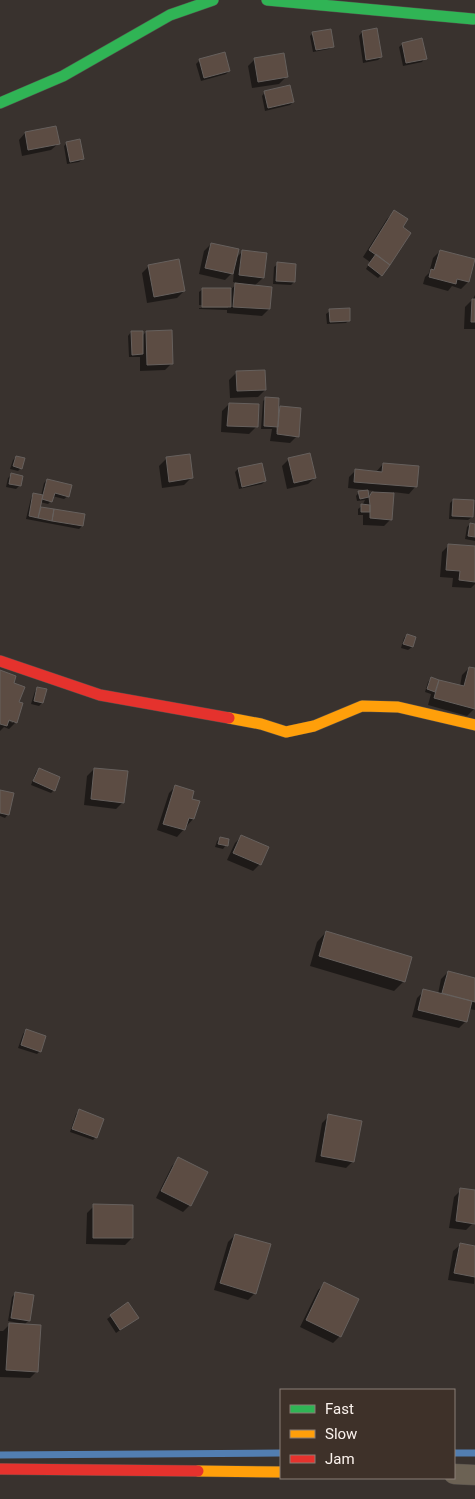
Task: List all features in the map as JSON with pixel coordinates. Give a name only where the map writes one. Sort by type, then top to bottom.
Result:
[{"type":"street","points":[[0,102],[63,76],[170,15],[213,0]]},
{"type":"street","points":[[267,0],[473,19]]},
{"type":"street","points":[[0,661],[100,695],[261,724],[286,732],[314,726],[362,706],[398,707],[475,725]]},
{"type":"street","points":[[0,1469],[280,1472]]},
{"type":"street","points":[[455,1474],[475,1475]]},
{"type":"building","points":[[377,28],[382,57],[366,60],[362,31]]},
{"type":"building","points":[[331,29],[334,47],[316,50],[312,32]]},
{"type":"building","points":[[422,38],[427,59],[406,63],[402,43]]},
{"type":"building","points":[[225,52],[230,71],[204,78],[199,59]]},
{"type":"building","points":[[284,53],[288,77],[258,82],[254,58]]},
{"type":"building","points":[[290,85],[294,102],[268,108],[264,91]]},
{"type":"building","points":[[56,126],[60,144],[28,150],[25,132]]},
{"type":"building","points":[[80,139],[84,159],[70,162],[66,142]]},
{"type":"building","points":[[394,210],[408,219],[403,227],[411,233],[390,265],[369,250]]},
{"type":"building","points":[[211,243],[239,249],[233,274],[205,268]]},
{"type":"building","points":[[242,250],[267,253],[264,278],[239,275]]},
{"type":"building","points":[[440,250],[475,259],[469,282],[457,279],[456,284],[429,277],[431,269],[434,270]]},
{"type":"building","points":[[376,254],[390,265],[382,276],[368,265]]},
{"type":"building","points":[[179,259],[185,291],[154,297],[148,265]]},
{"type":"building","points":[[277,262],[296,264],[295,282],[276,281]]},
{"type":"building","points":[[235,283],[272,287],[270,309],[233,307]]},
{"type":"building","points":[[202,288],[231,288],[231,307],[202,307]]},
{"type":"building","points":[[472,299],[475,299],[475,322],[471,322]]},
{"type":"building","points":[[350,308],[350,321],[330,322],[329,309]]},
{"type":"building","points":[[172,330],[173,364],[147,365],[146,331]]},
{"type":"building","points":[[131,331],[143,331],[143,354],[132,355]]},
{"type":"building","points":[[265,370],[266,390],[237,391],[236,371]]},
{"type":"building","points":[[265,397],[279,398],[278,427],[264,426]]},
{"type":"building","points":[[229,403],[259,404],[258,427],[227,426]]},
{"type":"building","points":[[280,406],[301,408],[299,437],[277,434]]},
{"type":"building","points":[[310,453],[316,478],[294,483],[288,458]]},
{"type":"building","points":[[190,454],[193,478],[169,482],[166,457]]},
{"type":"building","points":[[16,456],[25,458],[22,469],[13,466]]},
{"type":"building","points":[[262,463],[266,481],[242,487],[238,468]]},
{"type":"building","points":[[383,463],[419,466],[417,487],[354,482],[355,469],[382,472]]},
{"type":"building","points":[[11,473],[23,476],[21,486],[9,484]]},
{"type":"building","points":[[47,479],[72,485],[69,497],[55,493],[52,502],[42,499]]},
{"type":"building","points":[[368,490],[369,497],[360,499],[358,491]]},
{"type":"building","points":[[372,492],[394,493],[392,520],[370,518],[369,497]]},
{"type":"building","points":[[33,493],[43,495],[38,518],[29,516]]},
{"type":"building","points":[[453,499],[474,500],[473,517],[452,516]]},
{"type":"building","points":[[361,504],[370,505],[370,512],[361,512]]},
{"type":"building","points":[[41,507],[54,509],[52,521],[38,518]]},
{"type":"building","points":[[54,509],[85,514],[83,526],[52,521]]},
{"type":"building","points":[[470,523],[475,524],[475,537],[468,536]]},
{"type":"building","points":[[448,544],[475,546],[475,582],[459,580],[460,571],[446,570]]},
{"type":"building","points":[[407,634],[416,637],[413,647],[403,644]]},
{"type":"building","points":[[469,667],[475,668],[475,709],[434,698],[439,680],[464,686]]},
{"type":"building","points":[[0,670],[16,676],[14,683],[25,687],[19,702],[23,703],[17,723],[9,720],[7,726],[0,724]]},
{"type":"building","points":[[431,677],[439,680],[435,692],[427,689]]},
{"type":"building","points":[[37,687],[47,689],[43,703],[34,701]]},
{"type":"building","points":[[39,768],[60,777],[55,791],[33,781]]},
{"type":"building","points":[[94,768],[128,771],[124,803],[91,799]]},
{"type":"building","points":[[175,785],[194,791],[192,799],[200,801],[194,819],[189,818],[185,830],[163,824]]},
{"type":"building","points":[[0,790],[14,793],[9,815],[0,813]]},
{"type":"building","points":[[241,835],[269,847],[261,865],[233,853]]},
{"type":"building","points":[[220,837],[229,839],[228,846],[218,844]]},
{"type":"building","points":[[326,931],[412,957],[405,982],[319,956]]},
{"type":"building","points":[[448,971],[475,978],[475,1002],[442,993]]},
{"type":"building","points":[[423,989],[472,1001],[467,1022],[418,1010]]},
{"type":"building","points":[[26,1029],[46,1036],[41,1052],[21,1045]]},
{"type":"building","points":[[79,1109],[104,1119],[97,1138],[72,1129]]},
{"type":"building","points":[[328,1114],[362,1121],[354,1162],[321,1156]]},
{"type":"building","points":[[178,1157],[208,1172],[191,1206],[161,1191]]},
{"type":"building","points":[[460,1188],[475,1190],[475,1224],[456,1221]]},
{"type":"building","points":[[93,1204],[133,1205],[133,1238],[93,1238]]},
{"type":"building","points":[[235,1234],[271,1244],[256,1294],[220,1283]]},
{"type":"building","points":[[460,1243],[475,1246],[475,1277],[454,1273]]},
{"type":"building","points":[[324,1282],[359,1299],[341,1337],[306,1320]]},
{"type":"building","points":[[15,1292],[34,1295],[30,1321],[11,1318]]},
{"type":"building","points":[[128,1302],[139,1318],[120,1330],[110,1315]]},
{"type":"building","points":[[9,1323],[41,1325],[38,1372],[6,1370]]},
{"type":"waterway","points":[[0,1455],[280,1453]]},
{"type":"waterway","points":[[455,1453],[475,1453]]},
{"type":"traffic: fast","points":[[0,103],[63,76],[170,15],[213,0]]},
{"type":"traffic: fast","points":[[267,0],[473,19]]},
{"type":"traffic: slow","points":[[229,718],[261,724],[286,732],[314,726],[362,706],[398,707],[475,725]]},
{"type":"traffic: slow","points":[[198,1471],[280,1472]]},
{"type":"traffic: jam","points":[[0,661],[100,695],[229,718]]},
{"type":"traffic: jam","points":[[0,1469],[198,1471]]}]
